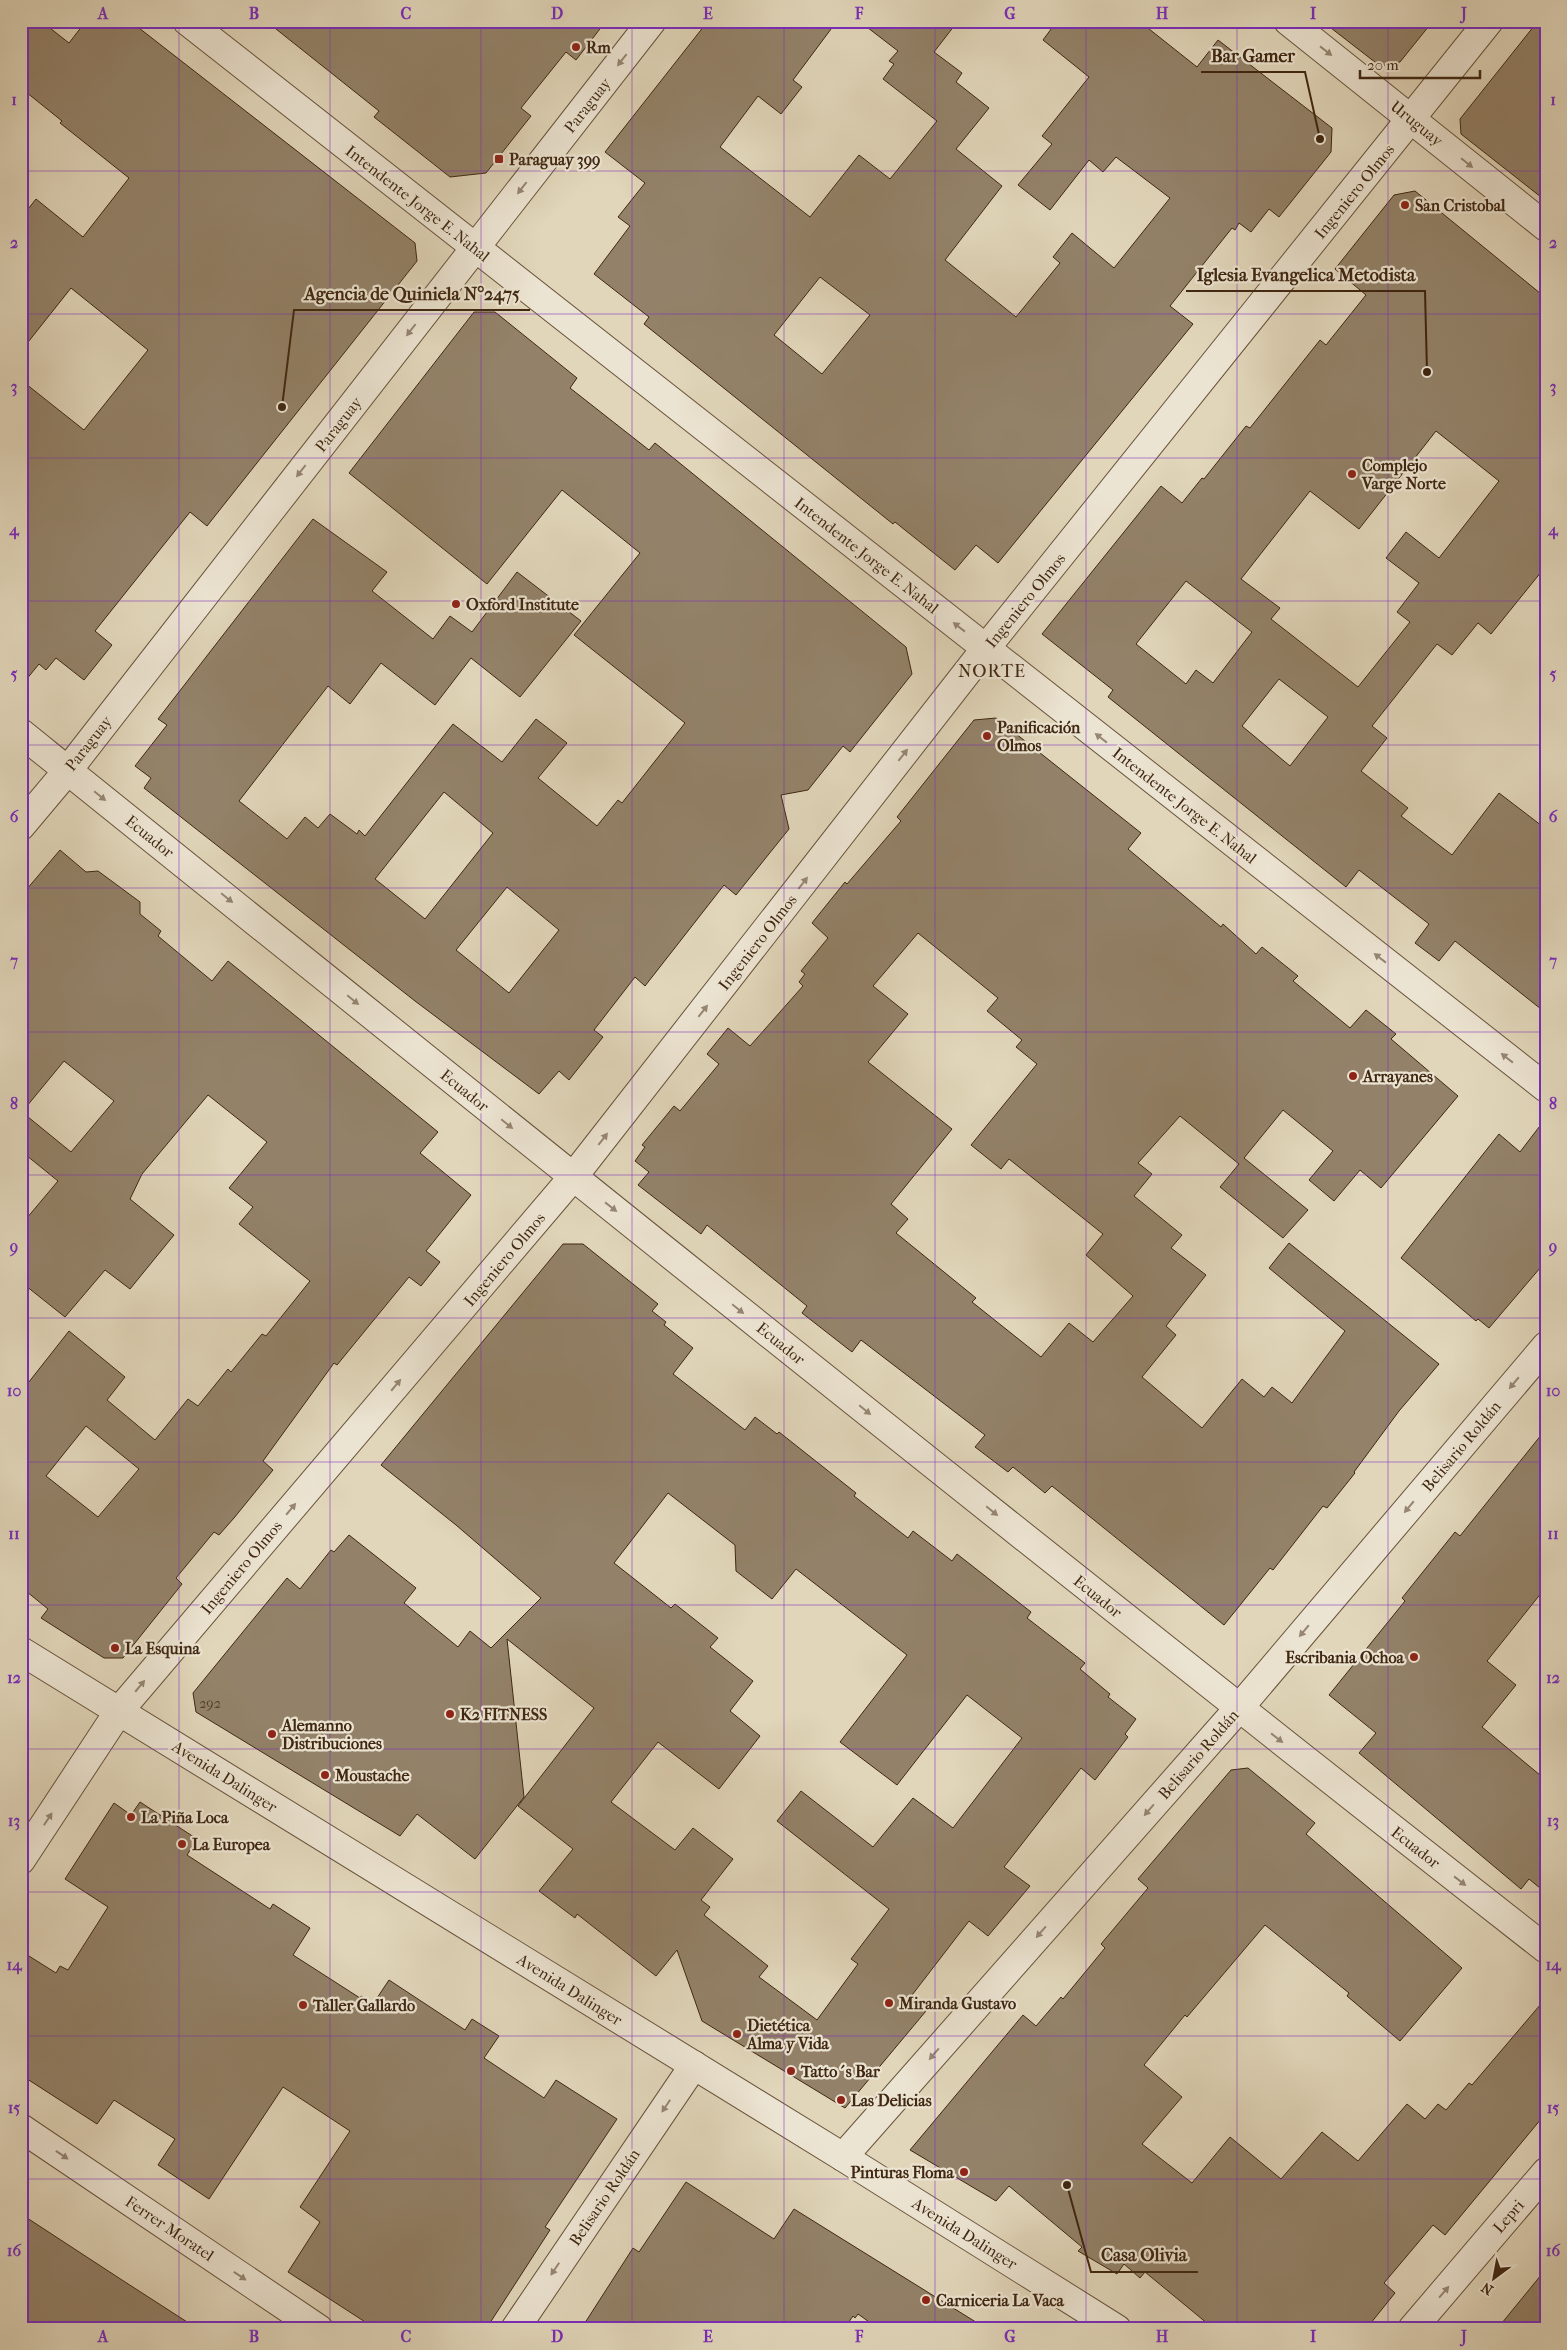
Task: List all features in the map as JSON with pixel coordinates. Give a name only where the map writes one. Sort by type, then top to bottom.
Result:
[{"type":"street","name":"Intendente Jorge E. Nahal","points":[[187,21],[1546,1088]]},
{"type":"street","name":"Paraguay","points":[[21,826],[68,770],[652,21]]},
{"type":"street","name":"Uruguay","points":[[1288,21],[1412,118],[1546,227]]},
{"type":"street","name":"Ingeniero Olmos","points":[[21,1860],[119,1711],[573,1177],[986,648],[1490,21]]},
{"type":"street","name":"Ecuador","points":[[21,732],[573,1177],[1239,1708],[1546,1949]]},
{"type":"street","name":"Belisario Roldán","points":[[844,2156],[1239,1708],[1546,1346]]},
{"type":"street","name":"Avenida Dalinger","points":[[21,1651],[844,2156],[1117,2329]]},
{"type":"street","name":"Belisario Roldán","points":[[515,2329],[694,2065]]},
{"type":"street","name":"Ferrer Moratel","points":[[21,2128],[319,2329]]},
{"type":"street","name":"Lepri","points":[[1412,2329],[1546,2172]]},
{"type":"building","points":[[21,21],[41,21],[69,43],[86,21],[130,21],[415,243],[417,261],[207,526],[190,512],[95,631],[112,645],[84,680],[56,658],[46,670],[39,664],[21,686],[21,380],[84,430],[148,350],[71,288],[21,351],[21,218],[36,199],[83,237],[129,178],[60,123],[62,121],[21,88]]},
{"type":"building","points":[[266,21],[606,21],[576,60],[566,52],[521,108],[531,116],[486,173],[450,177],[374,117],[379,111]]},
{"type":"building","points":[[708,21],[837,21],[793,80],[802,87],[781,114],[758,96],[720,147],[810,217],[859,155],[890,179],[937,121],[883,79],[894,64],[889,61],[898,51],[859,21],[958,21],[934,52],[962,73],[956,82],[989,108],[956,149],[1002,186],[945,260],[1016,317],[1060,263],[1053,257],[1072,233],[1114,268],[1170,198],[1116,157],[1103,172],[1089,160],[1050,210],[1018,185],[1052,144],[1042,136],[1089,77],[1043,40],[1057,21],[1139,21],[1197,67],[1218,40],[1332,128],[1331,152],[1279,217],[1269,209],[1251,232],[1239,223],[1235,230],[1232,228],[1170,306],[1193,324],[998,563],[976,545],[955,570],[895,522],[893,524],[644,324],[649,317],[594,274],[630,226],[618,217],[645,183],[605,152]],"holes":[[[820,277],[870,315],[822,374],[774,335]]]},
{"type":"building","points":[[1322,21],[1433,21],[1400,62],[1380,66]]},
{"type":"building","points":[[1538,21],[1546,21],[1546,201],[1461,134],[1460,119]]},
{"type":"building","points":[[1415,191],[1546,298],[1546,566],[1491,634],[1478,623],[1452,655],[1437,644],[1372,726],[1387,738],[1361,771],[1408,808],[1401,816],[1452,855],[1499,793],[1546,829],[1546,1013],[1455,941],[1439,961],[1415,943],[1429,924],[1359,870],[1346,887],[1108,697],[1113,690],[1042,634],[1161,486],[1182,503],[1202,478],[1204,479],[1246,426],[1250,428],[1320,340],[1326,345],[1366,295],[1335,269],[1394,195]],"holes":[[[1436,431],[1499,481],[1439,558],[1406,532],[1386,558],[1419,583],[1397,612],[1410,622],[1358,687],[1271,619],[1280,608],[1241,579],[1310,491],[1359,529]],[[1186,581],[1252,632],[1213,683],[1196,670],[1186,684],[1136,644]],[[1279,679],[1328,717],[1290,766],[1242,726]]]},
{"type":"building","points":[[474,312],[495,312],[577,378],[570,388],[649,450],[655,443],[906,647],[912,674],[850,752],[843,746],[808,790],[781,795],[789,829],[736,895],[724,885],[645,986],[635,977],[594,1030],[603,1037],[569,1080],[559,1071],[539,1094],[415,1001],[144,788],[151,778],[135,766],[167,725],[158,719],[313,519],[387,572],[372,591],[433,639],[450,616],[472,632],[517,572],[581,621],[520,697],[471,658],[435,705],[381,663],[350,704],[328,686],[239,801],[287,839],[305,817],[318,828],[330,814],[357,834],[359,830],[365,836],[453,724],[502,762],[536,719],[567,743],[538,778],[597,826],[618,800],[622,803],[685,723],[574,635],[640,553],[562,490],[487,584],[349,473]],"holes":[[[444,792],[493,833],[425,919],[375,879]],[[507,887],[559,930],[509,993],[456,950]]]},
{"type":"building","points":[[996,718],[1141,833],[1128,849],[1221,927],[1223,924],[1256,954],[1262,947],[1298,976],[1293,981],[1350,1028],[1366,1010],[1396,1034],[1391,1039],[1458,1096],[1381,1188],[1360,1170],[1334,1201],[1309,1180],[1333,1151],[1283,1110],[1244,1158],[1308,1210],[1283,1238],[1220,1187],[1239,1164],[1180,1116],[1138,1163],[1152,1174],[1134,1196],[1182,1235],[1171,1248],[1206,1275],[1166,1326],[1176,1335],[1142,1377],[1202,1428],[1242,1379],[1264,1397],[1272,1387],[1292,1403],[1345,1331],[1269,1268],[1289,1243],[1439,1364],[1399,1411],[1355,1473],[1327,1508],[1323,1506],[1273,1570],[1270,1568],[1224,1625],[1052,1486],[1045,1493],[1013,1467],[1008,1472],[975,1447],[985,1435],[861,1340],[852,1352],[802,1313],[807,1306],[707,1225],[701,1234],[638,1185],[649,1172],[635,1161],[645,1147],[642,1145],[674,1106],[680,1111],[719,1064],[707,1054],[728,1028],[750,1046],[803,986],[799,982],[805,974],[801,971],[828,938],[812,923],[845,882],[847,884],[901,821],[897,817],[974,720]],"holes":[[[918,933],[998,998],[987,1011],[1022,1040],[1016,1047],[1037,1064],[971,1145],[1001,1169],[1009,1159],[1103,1234],[1086,1255],[1133,1296],[1093,1342],[1069,1323],[1041,1357],[972,1302],[976,1298],[896,1233],[908,1219],[891,1204],[952,1129],[868,1062],[908,1014],[873,986]]]},
{"type":"building","points":[[60,850],[86,872],[98,871],[140,902],[140,914],[161,931],[158,936],[212,981],[228,961],[438,1132],[420,1153],[471,1195],[426,1251],[440,1262],[421,1286],[409,1277],[337,1365],[334,1363],[263,1461],[273,1470],[219,1535],[214,1532],[176,1578],[182,1584],[123,1658],[104,1658],[41,1618],[48,1609],[21,1587],[21,1392],[69,1331],[125,1377],[107,1400],[155,1440],[188,1399],[198,1406],[228,1369],[231,1372],[262,1334],[266,1336],[310,1281],[239,1224],[253,1207],[229,1188],[267,1142],[208,1095],[142,1174],[130,1199],[174,1235],[130,1289],[105,1270],[65,1317],[21,1282],[21,1225],[58,1181],[21,1151],[21,896]],"holes":[[[64,1061],[114,1101],[71,1152],[22,1112]],[[86,1426],[139,1469],[98,1517],[46,1476]]]},
{"type":"building","points":[[1546,1118],[1546,1261],[1489,1328],[1478,1319],[1476,1321],[1401,1258],[1499,1134],[1520,1152]]},
{"type":"building","points":[[563,1244],[583,1244],[658,1304],[652,1311],[666,1322],[664,1325],[693,1348],[673,1374],[745,1430],[755,1417],[777,1434],[779,1432],[856,1493],[854,1496],[908,1538],[913,1531],[952,1561],[957,1554],[1031,1612],[1027,1618],[1085,1663],[1080,1669],[1110,1694],[1108,1697],[1136,1719],[1125,1734],[1128,1737],[1095,1780],[1081,1768],[1004,1867],[1030,1886],[988,1936],[969,1921],[909,1999],[926,2011],[845,2108],[702,2021],[677,1950],[656,1976],[577,1914],[575,1918],[539,1891],[573,1849],[518,1806],[594,1708],[507,1639],[524,1797],[475,1859],[417,1814],[400,1836],[196,1712],[193,1693],[287,1578],[300,1589],[331,1550],[334,1552],[349,1535],[416,1588],[404,1603],[458,1647],[470,1631],[491,1648],[541,1598],[456,1525],[381,1465]],"holes":[[[668,1493],[735,1545],[736,1571],[772,1599],[796,1569],[907,1655],[840,1742],[897,1785],[967,1695],[1022,1738],[953,1828],[913,1798],[873,1847],[801,1791],[777,1821],[889,1909],[851,1959],[858,1964],[817,2020],[759,1977],[768,1966],[704,1915],[710,1907],[701,1900],[733,1859],[693,1828],[675,1850],[611,1802],[658,1742],[719,1789],[760,1736],[730,1711],[753,1681],[710,1647],[718,1638],[675,1604],[671,1608],[614,1563]]]},
{"type":"building","points":[[1546,1429],[1546,1587],[1487,1661],[1516,1685],[1482,1727],[1546,1780],[1546,1893],[1529,1879],[1521,1889],[1359,1753],[1376,1733],[1329,1695],[1405,1601],[1402,1598],[1455,1532],[1460,1536]]},
{"type":"building","points":[[1248,1768],[1315,1823],[1306,1834],[1462,1968],[1400,2041],[1347,1996],[1349,1993],[1265,1925],[1187,2017],[1185,2015],[1144,2065],[1182,2097],[1142,2144],[1192,2183],[1230,2137],[1281,2179],[1322,2132],[1358,2161],[1407,2104],[1425,2119],[1438,2104],[1446,2110],[1469,2083],[1472,2085],[1546,1998],[1546,2113],[1445,2235],[1433,2225],[1384,2283],[1395,2293],[1366,2329],[1214,2329],[1145,2272],[1140,2278],[1124,2264],[1117,2274],[1078,2251],[1082,2247],[1009,2186],[996,2201],[910,2150],[1023,2015],[1036,2026],[1061,1997],[1063,1999],[1105,1948],[1101,1944],[1148,1888],[1138,1879],[1231,1770]]},
{"type":"building","points":[[140,1802],[197,1839],[187,1855],[270,1909],[273,1904],[310,1928],[293,1955],[360,1998],[361,1996],[373,2004],[389,1980],[465,2030],[472,2019],[499,2036],[484,2058],[544,2098],[556,2080],[617,2119],[545,2227],[550,2230],[486,2329],[376,2329],[288,2272],[320,2222],[300,2207],[350,2131],[283,2087],[209,2199],[158,2165],[175,2139],[114,2100],[97,2124],[21,2075],[21,1951],[56,1973],[60,1966],[68,1970],[108,1907],[65,1879],[114,1803],[131,1815]]},
{"type":"building","points":[[686,2182],[774,2239],[794,2209],[987,2329],[879,2329],[858,2314],[855,2318],[853,2316],[844,2329],[581,2329],[633,2248],[639,2252]]},
{"type":"building","points":[[21,2214],[122,2280],[198,2329],[21,2329]]},
{"type":"building","points":[[1546,2269],[1546,2329],[1497,2329]]},
{"type":"place","name":"Rm","points":[[576,47]]},
{"type":"place","name":"Bar Gamer","points":[[1320,139]]},
{"type":"place","name":"Paraguay 399","points":[[499,159]]},
{"type":"place","name":"San Cristobal","points":[[1405,205]]},
{"type":"place","name":"Iglesia Evangelica Metodista","points":[[1427,372]]},
{"type":"place","name":"Agencia de Quiniela N°2475","points":[[282,407]]},
{"type":"place","name":"Complejo Varge Norte","points":[[1352,474]]},
{"type":"place","name":"Oxford Institute","points":[[456,604]]},
{"type":"place","name":"Panificación Olmos","points":[[987,736]]},
{"type":"place","name":"Arrayanes","points":[[1353,1076]]},
{"type":"place","name":"La Esquina","points":[[115,1648]]},
{"type":"place","name":"Escribania Ochoa","points":[[1414,1657]]},
{"type":"place","name":"K2 FITNESS","points":[[450,1714]]},
{"type":"place","name":"Alemanno Distribuciones","points":[[272,1734]]},
{"type":"place","name":"Moustache","points":[[325,1775]]},
{"type":"place","name":"La Piña Loca","points":[[131,1817]]},
{"type":"place","name":"La Europea","points":[[182,1844]]},
{"type":"place","name":"Miranda Gustavo","points":[[889,2003]]},
{"type":"place","name":"Taller Gallardo","points":[[303,2005]]},
{"type":"place","name":"Dietética Alma y Vida","points":[[737,2034]]},
{"type":"place","name":"Tatto´s Bar","points":[[791,2071]]},
{"type":"place","name":"Las Delicias","points":[[841,2100]]},
{"type":"place","name":"Pinturas Floma","points":[[964,2172]]},
{"type":"place","name":"Casa Olivia","points":[[1067,2185]]},
{"type":"place","name":"Carniceria La Vaca","points":[[926,2300]]},
{"type":"district","name":"NORTE","points":[[992,671]]}]
